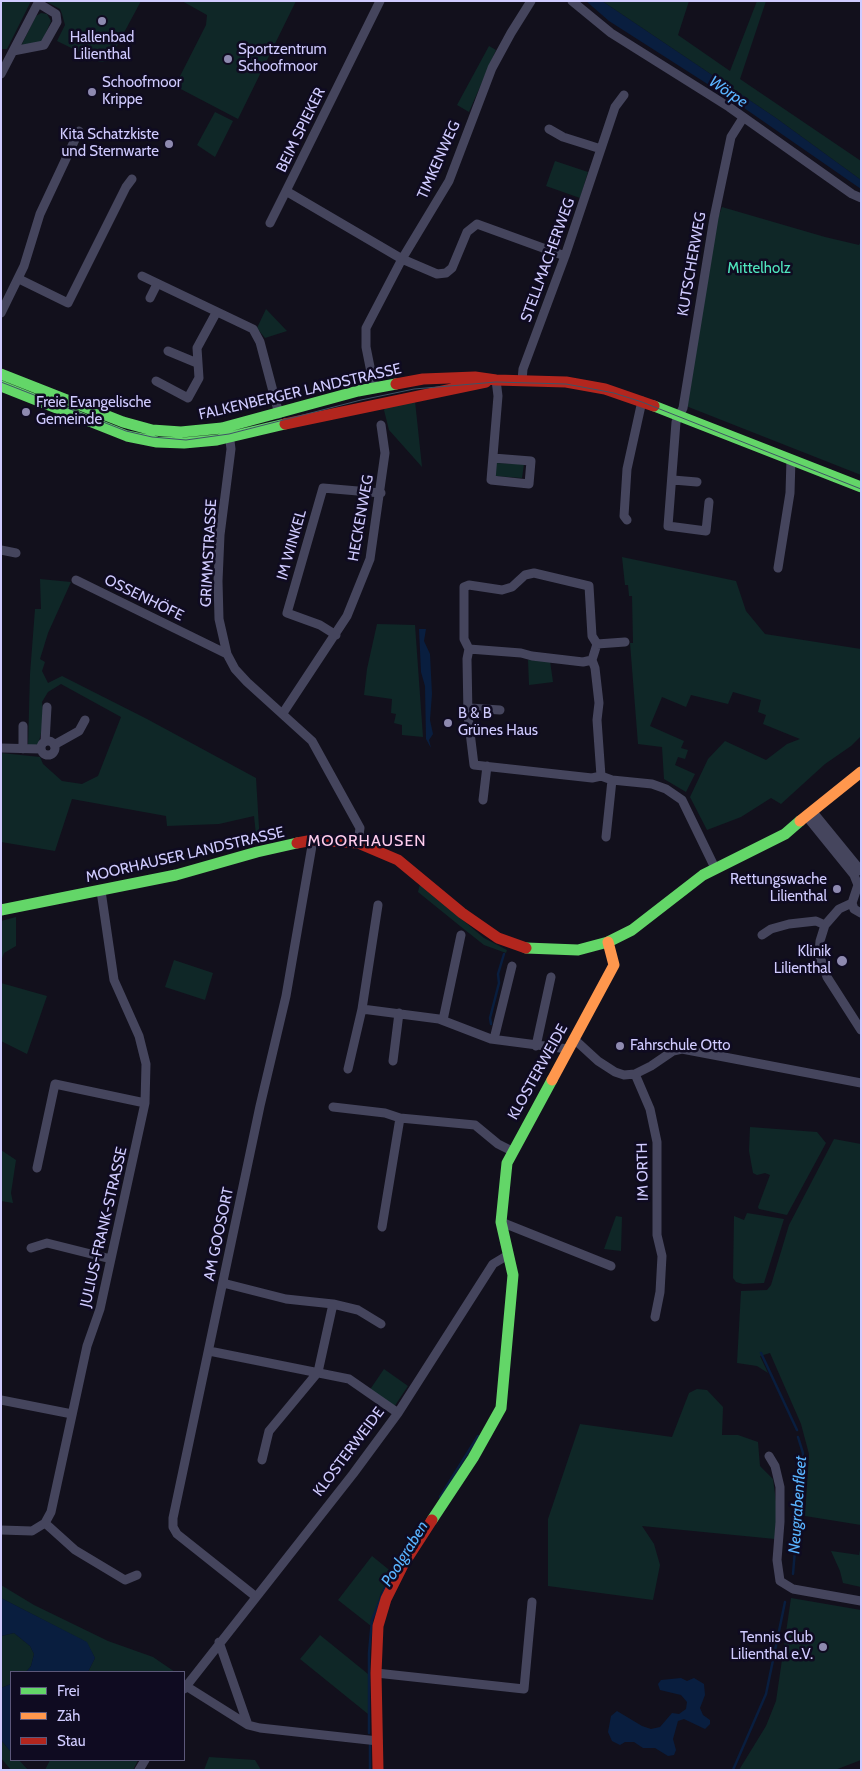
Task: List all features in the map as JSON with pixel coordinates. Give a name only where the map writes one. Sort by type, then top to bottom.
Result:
[{"type":"street","name":"BEIM SPIEKER","points":[[270,223],[380,1]]},
{"type":"street","name":"TIMKENWEG","points":[[374,387],[366,347],[366,328],[402,259],[449,181],[492,68],[511,32],[531,1]]},
{"type":"street","points":[[572,1],[611,33],[635,46],[861,198]]},
{"type":"street","points":[[1,74],[38,3],[55,13],[56,22],[44,45],[13,51]]},
{"type":"street","name":"STELLMACHERWEG","points":[[522,380],[523,369],[565,256],[615,107],[624,95]]},
{"type":"street","name":"KUTSCHERWEG","points":[[679,416],[683,408],[711,235],[727,155],[731,137],[743,118]]},
{"type":"street","points":[[549,129],[563,137],[601,149]]},
{"type":"street","points":[[1,313],[19,279],[40,214],[79,131]]},
{"type":"street","points":[[19,279],[68,303],[126,187],[132,179]]},
{"type":"street","name":"BEIM SPIEKER","points":[[286,190],[402,259],[437,274],[446,273],[452,268],[466,232],[477,224],[565,256]]},
{"type":"street","points":[[142,276],[216,313],[253,329],[258,335],[279,414]]},
{"type":"street","points":[[150,298],[157,284]]},
{"type":"street","points":[[156,381],[188,398],[199,378],[197,348],[216,313]]},
{"type":"street","points":[[168,351],[197,363]]},
{"type":"street","name":"FALKENBERGER LANDSTRASSE","points":[[1,374],[141,428],[190,432],[228,432],[496,380]]},
{"type":"street","name":"FALKENBERGER LANDSTRASSE","points":[[1,386],[115,432],[139,439],[184,444],[374,387],[451,377],[583,385],[642,401],[861,487]]},
{"type":"street","points":[[493,458],[530,461],[529,484],[491,480],[498,396],[496,380]]},
{"type":"street","points":[[627,520],[624,516],[627,469],[642,401]]},
{"type":"street","points":[[679,416],[668,526],[706,531],[709,502]]},
{"type":"street","name":"HECKENWEG","points":[[283,714],[347,616],[370,559],[381,494],[385,453],[381,425]]},
{"type":"street","name":"GRIMMSTRASSE","points":[[228,432],[231,449],[220,535],[218,581],[219,619],[227,654],[235,669],[247,682],[312,741],[360,828],[358,843]]},
{"type":"street","points":[[778,568],[790,493],[791,459]]},
{"type":"street","points":[[673,480],[697,482]]},
{"type":"street","name":"IM WINKEL","points":[[336,635],[320,625],[287,613],[323,488],[381,494]]},
{"type":"street","points":[[1,550],[16,553]]},
{"type":"street","points":[[601,776],[597,720],[599,703],[595,668],[592,660],[596,644],[592,636],[589,586],[534,573],[525,575],[512,586],[502,590],[469,585],[464,587],[464,639],[469,649],[467,659],[470,740],[474,765],[592,778],[601,776],[612,780],[652,784],[678,795],[694,820],[715,868]]},
{"type":"street","name":"OSSENHÖFE","points":[[76,580],[227,654]]},
{"type":"street","points":[[596,644],[624,642]]},
{"type":"street","points":[[469,649],[521,653],[583,662],[592,660]]},
{"type":"street","points":[[46,745],[48,707]]},
{"type":"street","points":[[470,708],[500,710]]},
{"type":"street","points":[[1,748],[23,749],[46,745],[79,731],[85,720]]},
{"type":"street","points":[[23,726],[23,749]]},
{"type":"street","points":[[483,800],[487,766]]},
{"type":"street","name":"MOORHAUSER LANDSTRASSE","points":[[1,910],[181,874],[257,852],[313,840],[338,840],[358,843],[398,860],[462,913],[498,938],[519,946],[544,950],[578,950],[608,942],[632,930],[715,868],[785,834],[861,772]]},
{"type":"street","points":[[606,836],[612,780]]},
{"type":"street","points":[[810,815],[861,871]]},
{"type":"street","points":[[810,815],[859,884],[852,903],[854,909],[861,913]]},
{"type":"street","name":"AM GOOSORT","points":[[255,1596],[184,1541],[173,1527],[260,1106],[286,996],[313,840]]},
{"type":"street","name":"JULIUS-FRANK-STRASSE","points":[[45,1523],[54,1499],[87,1346],[100,1309],[112,1259],[145,1103],[146,1064],[139,1036],[114,980],[101,891]]},
{"type":"street","points":[[852,903],[839,909],[825,925],[820,941],[819,954],[822,967],[861,1030]]},
{"type":"street","points":[[348,1069],[362,1009],[378,905]]},
{"type":"street","points":[[762,935],[772,929],[790,924],[816,921],[825,925]]},
{"type":"street","points":[[443,1020],[461,935]]},
{"type":"street","name":"KLOSTERWEIDE","points":[[185,1687],[353,1474],[398,1413],[493,1264],[508,1254],[501,1222],[507,1162],[614,965],[608,942]]},
{"type":"street","points":[[494,1039],[512,966]]},
{"type":"street","points":[[536,1046],[551,977]]},
{"type":"street","points":[[362,1009],[443,1020],[494,1039],[568,1049]]},
{"type":"street","points":[[393,1061],[399,1013]]},
{"type":"street","points":[[574,1039],[598,1061],[615,1072],[624,1075],[635,1074],[673,1051],[682,1049],[861,1083]]},
{"type":"street","name":"IM ORTH","points":[[635,1074],[650,1109],[658,1142],[657,1235],[662,1256],[660,1292],[655,1317]]},
{"type":"street","points":[[36,1168],[55,1084],[145,1103]]},
{"type":"street","points":[[333,1107],[386,1113],[400,1118],[475,1125],[498,1144],[512,1151]]},
{"type":"street","points":[[382,1227],[400,1118]]},
{"type":"street","points":[[501,1222],[611,1266]]},
{"type":"street","points":[[31,1248],[47,1244],[112,1259]]},
{"type":"street","points":[[378,1770],[376,1673],[378,1626],[394,1581],[473,1458],[501,1408],[513,1275],[508,1254]]},
{"type":"street","points":[[223,1283],[286,1299],[333,1304],[358,1310],[381,1324]]},
{"type":"street","points":[[262,1460],[269,1431],[318,1372],[333,1304]]},
{"type":"street","points":[[209,1351],[349,1379],[398,1413]]},
{"type":"street","points":[[1,1400],[72,1414]]},
{"type":"street","points":[[769,1456],[775,1466],[780,1487],[780,1522],[776,1560],[780,1581],[793,1589],[861,1601]]},
{"type":"street","points":[[1,1530],[32,1532],[45,1523],[75,1550],[126,1580],[137,1575]]},
{"type":"street","points":[[376,1673],[524,1689],[532,1602]]},
{"type":"street","points":[[219,1642],[248,1725]]},
{"type":"street","points":[[185,1687],[248,1725],[270,1730],[378,1741]]},
{"type":"green space","points":[[1,1],[31,1],[7,49],[1,49]]},
{"type":"green space","points":[[45,1],[141,1],[108,61],[100,62],[57,41],[65,25],[62,14],[60,9]]},
{"type":"green space","name":"Sportzentrum Schoofmoor","points":[[182,1],[296,1],[238,119],[175,86],[206,25],[207,15]]},
{"type":"green space","points":[[602,1],[689,1],[678,35],[730,71],[757,1],[766,1],[740,79],[861,161],[861,180],[776,118]]},
{"type":"green space","points":[[41,13],[47,14],[51,21],[42,42],[21,46],[36,16]]},
{"type":"green space","points":[[489,46],[496,50],[469,112],[457,105]]},
{"type":"green space","points":[[215,112],[233,121],[215,157],[197,145]]},
{"type":"green space","points":[[555,161],[588,172],[580,198],[546,186]]},
{"type":"green space","name":"Mittelholz","points":[[722,207],[825,237],[859,245],[861,241],[861,475],[686,406],[716,223]]},
{"type":"green space","points":[[266,309],[287,331],[265,338],[257,328]]},
{"type":"green space","points":[[415,401],[422,467],[389,430],[384,410],[385,408]]},
{"type":"green space","points":[[495,463],[524,464],[522,478],[494,476]]},
{"type":"green space","points":[[622,557],[736,581],[746,611],[765,634],[861,649],[861,736],[851,746],[825,764],[781,804],[771,798],[741,817],[707,830],[690,797],[708,759],[725,741],[766,760],[787,744],[800,739],[763,724],[766,715],[758,712],[761,700],[733,692],[728,704],[691,695],[686,707],[662,697],[650,726],[684,741],[681,748],[688,750],[685,759],[678,757],[675,765],[695,774],[686,792],[664,779],[662,747],[638,744],[630,643],[633,643],[632,596],[629,596],[628,585],[625,585]]},
{"type":"green space","points":[[40,579],[71,582],[48,633],[40,659],[45,662],[42,671],[48,683],[62,676],[256,778],[260,844],[257,844],[254,816],[219,824],[167,826],[166,816],[72,799],[55,851],[1,842],[1,753],[40,757],[43,764],[62,781],[82,784],[98,776],[121,717],[61,684],[48,692],[42,702],[44,719],[39,742],[36,747],[28,747],[30,674],[35,609],[41,609]]},
{"type":"green space","points":[[377,624],[415,625],[423,737],[402,735],[402,725],[394,723],[396,714],[391,713],[392,699],[364,695],[367,669]]},
{"type":"green space","points":[[528,660],[550,661],[553,682],[529,685]]},
{"type":"green space","points":[[420,884],[484,938],[507,950],[506,953],[484,945],[460,926],[418,892]]},
{"type":"green space","points":[[16,917],[16,946],[4,953],[1,961],[1,921]]},
{"type":"green space","points":[[174,960],[213,973],[205,1000],[165,987]]},
{"type":"green space","points":[[1,983],[47,996],[27,1054],[1,1041]]},
{"type":"green space","points":[[750,1127],[817,1132],[826,1143],[787,1215],[759,1209],[758,1207],[770,1175],[765,1173],[757,1175],[753,1173],[749,1151]]},
{"type":"green space","points":[[834,1139],[861,1144],[861,1525],[805,1516],[809,1454],[801,1424],[770,1353],[760,1356],[768,1373],[757,1366],[737,1363],[741,1291],[767,1290],[771,1285],[789,1225]]},
{"type":"green space","points":[[1,1150],[16,1160],[11,1193],[13,1203],[1,1201]]},
{"type":"green space","points":[[747,1213],[784,1219],[764,1283],[743,1284],[736,1282],[733,1278],[734,1216],[744,1220]]},
{"type":"green space","points":[[616,1216],[622,1217],[621,1251],[604,1249]]},
{"type":"green space","points":[[384,1369],[408,1386],[394,1407],[369,1391]]},
{"type":"green space","points":[[697,1389],[707,1390],[723,1407],[722,1435],[738,1435],[758,1442],[760,1466],[773,1479],[777,1509],[775,1539],[642,1526],[654,1544],[660,1565],[653,1600],[548,1586],[548,1519],[580,1424],[672,1437],[689,1393]]},
{"type":"green space","points":[[861,1545],[861,1587],[843,1583],[831,1551],[859,1555]]},
{"type":"green space","points":[[372,1556],[393,1573],[381,1593],[371,1626],[338,1600]]},
{"type":"green space","points":[[1,1585],[34,1605],[108,1641],[153,1657],[174,1671],[88,1671],[95,1658],[86,1642],[1,1598]]},
{"type":"green space","name":"Tennis Club Lilienthal e.V.","points":[[791,1598],[861,1610],[861,1760],[835,1770],[739,1770],[766,1726],[776,1701]]},
{"type":"green space","points":[[14,1633],[30,1646],[34,1654],[31,1666],[27,1671],[10,1671],[10,1684],[1,1688],[1,1636]]},
{"type":"green space","points":[[320,1635],[368,1674],[368,1714],[300,1659]]},
{"type":"green space","points":[[1,1740],[10,1751],[10,1761],[20,1761],[28,1770],[11,1770],[1,1758]]},
{"type":"green space","points":[[209,1757],[255,1760],[261,1770],[204,1770]]},
{"type":"green space","points":[[50,1761],[138,1761],[133,1770],[45,1770]]},
{"type":"water","name":"Wörpe","points":[[586,1],[602,1],[776,118],[861,180],[861,189],[734,101],[609,21]]},
{"type":"water","points":[[419,629],[426,629],[424,641],[430,654],[432,694],[430,720],[433,734],[429,740],[431,748],[426,739],[425,686],[421,672]]},
{"type":"water","points":[[1,1598],[87,1642],[95,1658],[88,1671],[27,1671],[31,1666],[34,1654],[30,1646],[14,1633],[1,1636]]},
{"type":"water","points":[[681,1678],[687,1681],[694,1678],[704,1684],[705,1695],[700,1708],[703,1715],[710,1720],[710,1724],[705,1729],[684,1719],[678,1721],[673,1739],[676,1750],[674,1755],[668,1756],[655,1748],[643,1748],[634,1742],[625,1742],[620,1745],[612,1741],[608,1732],[611,1716],[617,1711],[642,1726],[651,1729],[660,1727],[672,1713],[679,1714],[686,1709],[687,1702],[681,1695],[660,1690],[658,1684],[661,1680]]},
{"type":"water","points":[[10,1684],[10,1751],[1,1740],[1,1688]]},
{"type":"waterway","points":[[491,1024],[490,1018],[499,983],[498,974],[504,954]]},
{"type":"waterway","name":"Neugrabenfleet","points":[[761,1353],[797,1430]]},
{"type":"waterway","name":"Poolgraben","points":[[440,1497],[478,1436]]},
{"type":"waterway","name":"Neugrabenfleet","points":[[793,1574],[803,1453],[798,1437]]},
{"type":"waterway","name":"Poolgraben","points":[[369,1733],[369,1653],[372,1620],[386,1585]]},
{"type":"waterway","name":"Neugrabenfleet","points":[[733,1770],[766,1694],[785,1602]]},
{"type":"waterway","name":"Poolgraben","points":[[370,1745],[370,1770]]},
{"type":"tram line","points":[[1,382],[126,431],[152,437],[186,440],[229,434],[361,400],[414,389],[496,382],[566,384],[614,393],[642,402],[861,489]]},
{"type":"traffic: fast","points":[[1,374],[123,422],[152,430],[181,432],[222,428],[358,391],[396,384]]},
{"type":"traffic: fast","points":[[1,386],[127,436],[157,442],[184,443],[217,440],[285,424]]},
{"type":"traffic: fast","points":[[654,406],[861,487]]},
{"type":"traffic: fast","points":[[526,948],[578,950],[608,942],[632,930],[703,875],[785,834],[800,821]]},
{"type":"traffic: fast","points":[[1,910],[176,875],[257,852],[297,843]]},
{"type":"traffic: fast","points":[[432,1520],[473,1458],[501,1408],[513,1275],[501,1222],[507,1163],[552,1080]]},
{"type":"traffic: slow","points":[[800,821],[861,772]]},
{"type":"traffic: slow","points":[[552,1080],[614,965],[608,942]]},
{"type":"traffic: jam","points":[[396,384],[423,379],[475,377],[496,380],[566,382],[605,389],[654,406]]},
{"type":"traffic: jam","points":[[285,424],[486,382]]},
{"type":"traffic: jam","points":[[297,843],[313,840],[358,843],[398,860],[462,913],[498,938],[526,948]]},
{"type":"traffic: jam","points":[[378,1770],[376,1673],[378,1626],[386,1599],[403,1565],[432,1520]]},
{"type":"place","name":"Hallenbad Lilienthal","points":[[102,21]]},
{"type":"place","name":"Sportzentrum Schoofmoor","points":[[228,59]]},
{"type":"place","name":"Schoofmoor Krippe","points":[[92,92]]},
{"type":"place","name":"Kita Schatzkiste und Sternwarte","points":[[169,144]]},
{"type":"place","name":"Freie Evangelische Gemeinde","points":[[26,412]]},
{"type":"place","name":"B & B Grünes Haus","points":[[448,723]]},
{"type":"place","name":"Rettungswache Lilienthal","points":[[837,889]]},
{"type":"place","name":"Klinik Lilienthal","points":[[842,961]]},
{"type":"place","name":"Fahrschule Otto","points":[[620,1046]]},
{"type":"place","name":"Tennis Club Lilienthal e.V.","points":[[823,1647]]},
{"type":"district","name":"MOORHAUSEN","points":[[367,841]]}]
